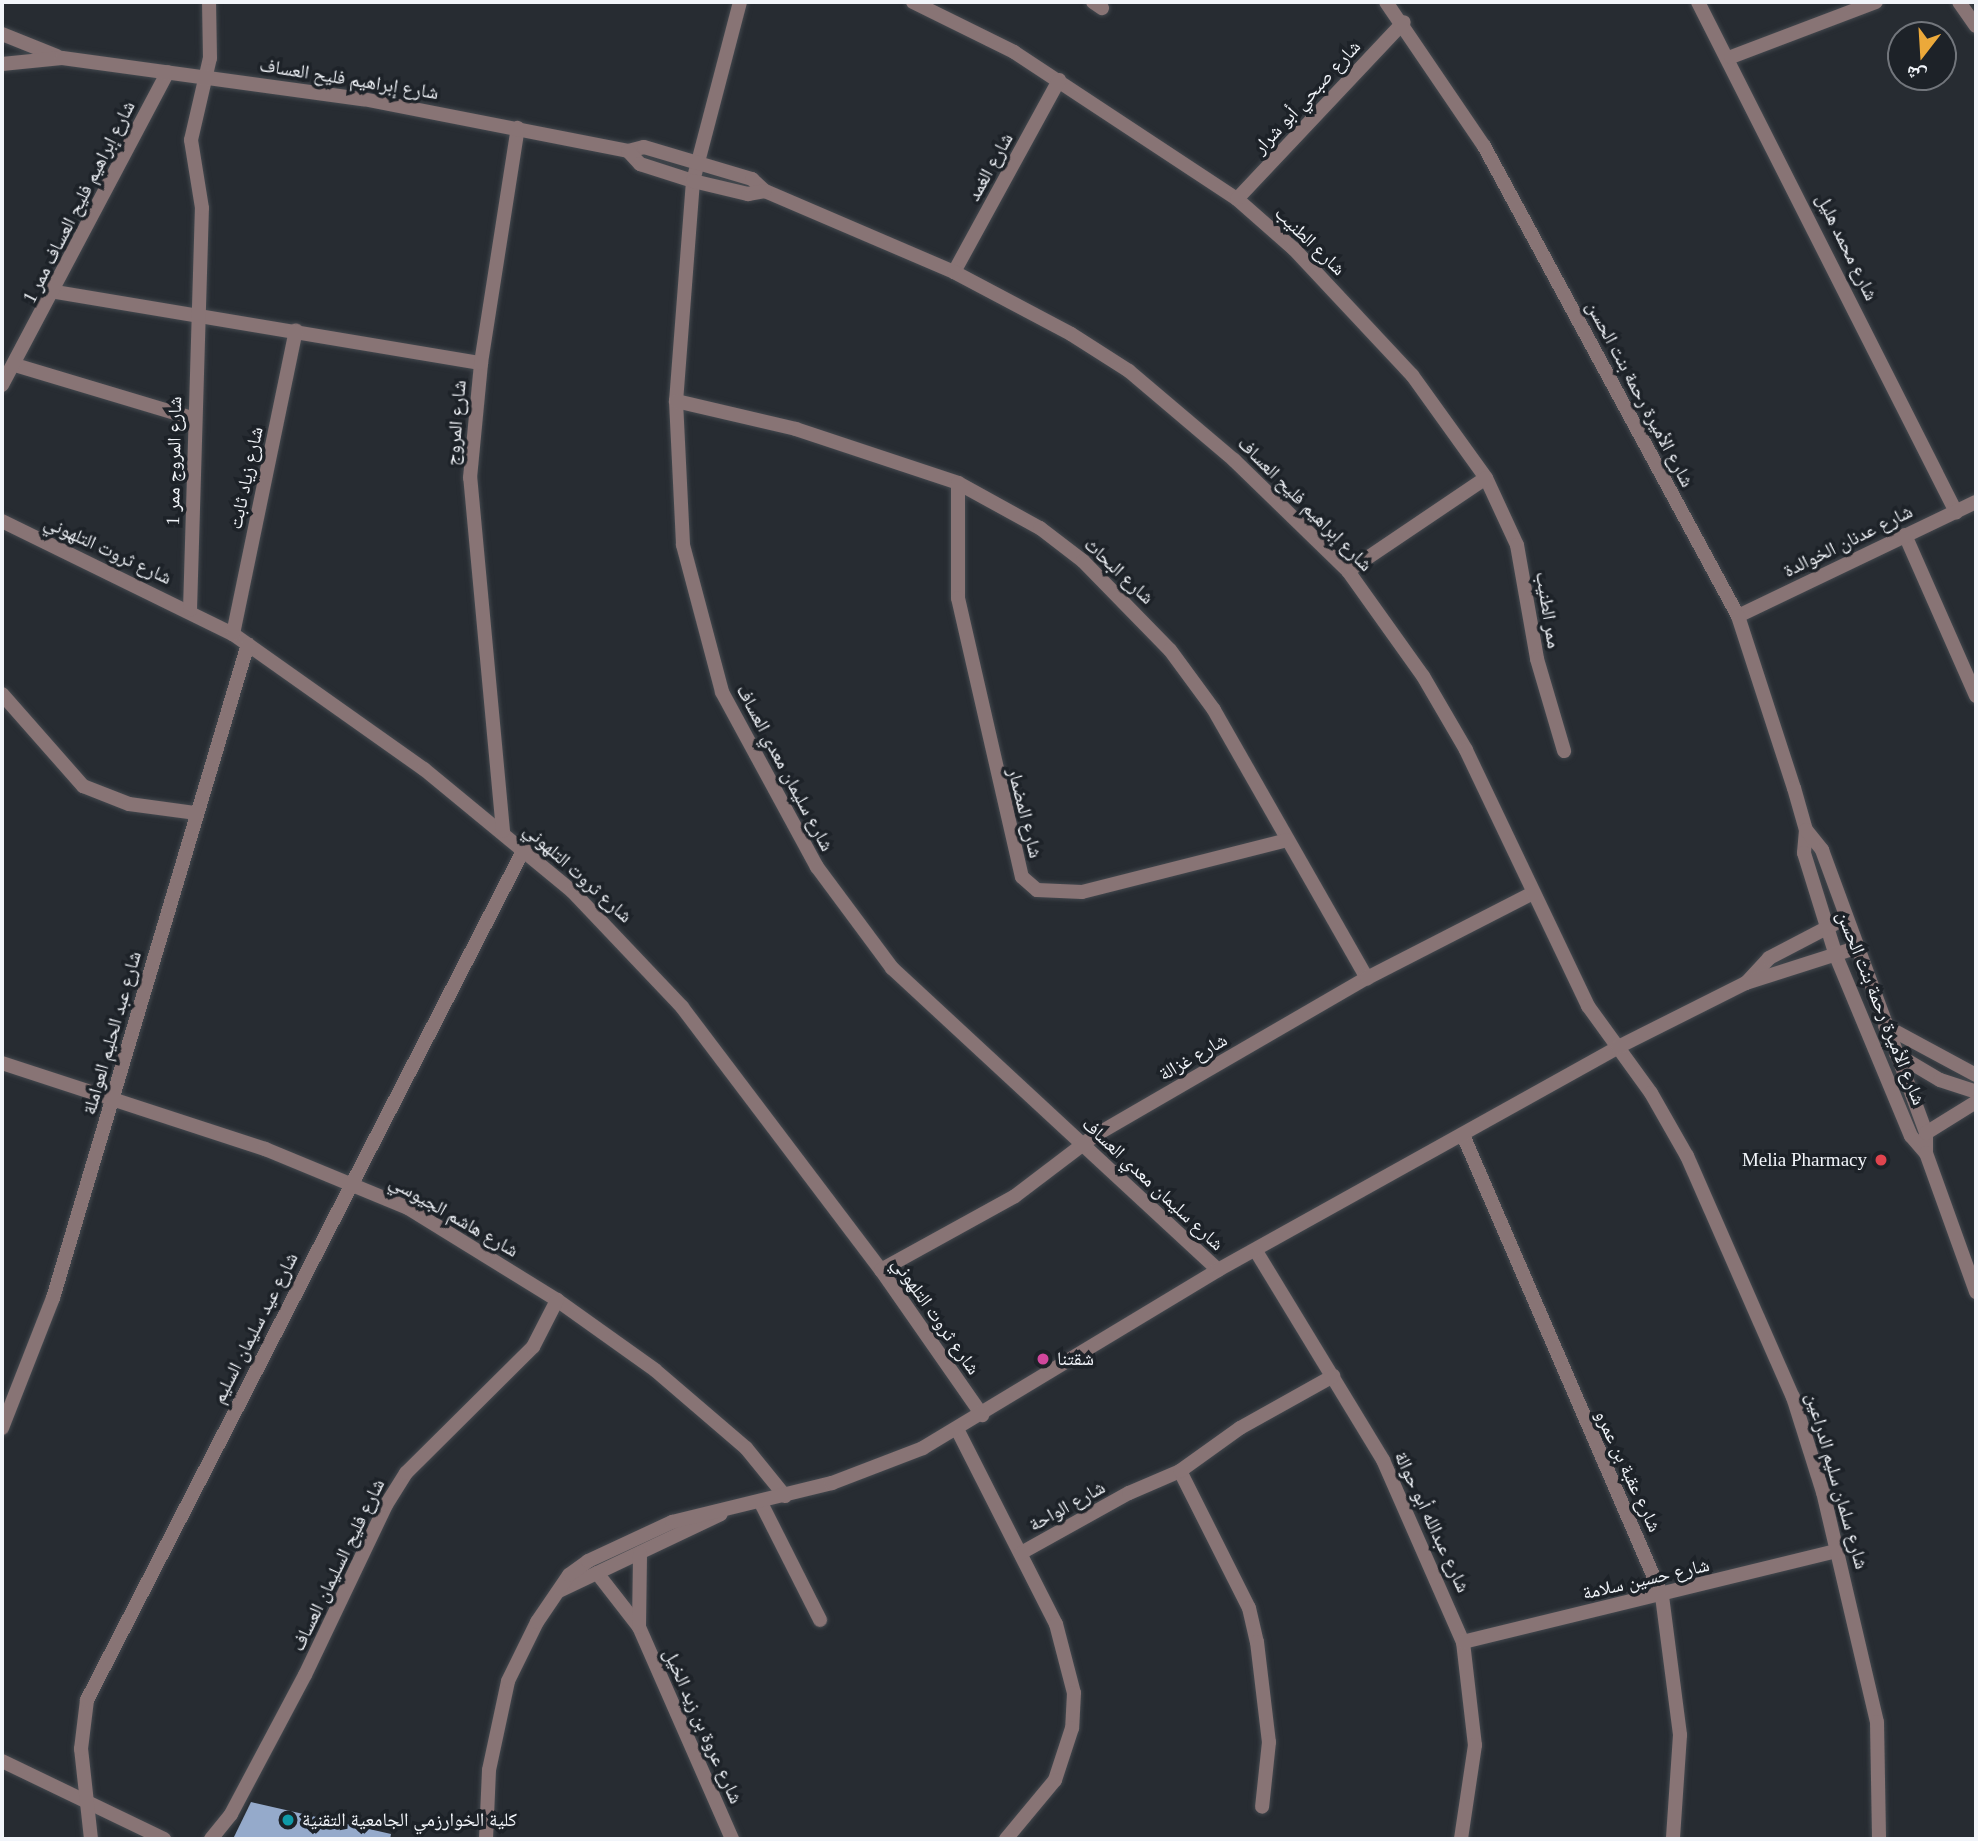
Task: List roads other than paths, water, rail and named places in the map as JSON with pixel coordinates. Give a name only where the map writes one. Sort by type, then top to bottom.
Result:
[{"type":"street","name":"شارع المروج ممر 1","points":[[190,610],[195,313],[202,208],[191,140],[206,75],[209,2]]},
{"type":"street","name":"شارع سليمان معدي العساف","points":[[740,2],[693,181],[676,401],[678,510],[694,595],[722,692],[775,795],[817,867],[904,981],[1218,1270]]},
{"type":"street","name":"شارع الطنيب","points":[[913,2],[1059,80],[1237,199],[1294,249],[1412,375],[1486,478]]},
{"type":"street","name":"شارع الأميرة رحمة بنت الحسن","points":[[1386,2],[1404,22],[1483,146],[1738,616],[1805,830],[1804,853],[1836,956],[1865,1015],[1911,1136],[1926,1153]]},
{"type":"street","name":"شارع محمد هليل","points":[[1698,2],[1731,57],[1956,512]]},
{"type":"street","points":[[1731,57],[1876,2]]},
{"type":"street","points":[[1959,2],[1976,26]]},
{"type":"street","name":"شارع صبحي أبو شرار","points":[[1237,199],[1404,22]]},
{"type":"street","name":"شارع إبراهيم فليح العساف","points":[[2,34],[62,58]]},
{"type":"street","name":"شارع إبراهيم فليح العساف","points":[[2,64],[62,58],[206,75],[518,128],[628,151],[643,147],[751,179],[765,191],[954,272],[1129,372],[1205,433],[1348,571],[1416,666],[1466,750],[1588,1006],[1618,1046]]},
{"type":"street","name":"شارع إبراهيم فليح العساف ممر 1","points":[[2,385],[56,292],[168,72]]},
{"type":"street","name":"شارع الغمد","points":[[954,272],[1059,80]]},
{"type":"street","points":[[481,363],[518,128]]},
{"type":"street","name":"شارع إبراهيم فليح العساف","points":[[628,151],[640,164],[693,181],[748,194],[765,191]]},
{"type":"street","name":"شارع المروج","points":[[56,292],[195,313],[481,363],[471,516],[487,630],[503,831]]},
{"type":"street","name":"شارع زياد ثابت","points":[[233,634],[296,330]]},
{"type":"street","points":[[15,365],[195,419]]},
{"type":"street","name":"شارع البحاث","points":[[676,401],[796,429],[958,484],[1040,528],[1134,610],[1214,710],[1367,978]]},
{"type":"street","points":[[1348,571],[1486,478]]},
{"type":"street","name":"ممر الطنيب","points":[[1486,478],[1517,545],[1537,659],[1564,751]]},
{"type":"street","name":"شارع المضمار","points":[[958,484],[958,598],[1022,877],[1037,890],[1082,892],[1288,840]]},
{"type":"street","name":"شارع عدنان الخوالدة","points":[[1738,616],[1976,502]]},
{"type":"street","name":"شارع ثروت التلهوني","points":[[2,521],[190,610],[233,634],[524,849],[620,937],[682,1007],[881,1270],[982,1415]]},
{"type":"street","points":[[1905,535],[1976,696]]},
{"type":"street","name":"شارع عبد الحليم العواملة","points":[[2,1428],[53,1298],[248,644]]},
{"type":"street","points":[[2,694],[83,786],[129,804],[196,813]]},
{"type":"street","name":"شارع الأميرة رحمة بنت الحسن","points":[[1805,830],[1822,850],[1926,1133],[1926,1153],[1976,1292]]},
{"type":"street","name":"شارع عيد سليمان السليم","points":[[91,1839],[81,1749],[87,1700],[524,849]]},
{"type":"street","name":"شارع غزالة","points":[[881,1270],[1015,1196],[1083,1146],[1367,978],[1533,892]]},
{"type":"street","points":[[1746,983],[1769,958],[1846,918]]},
{"type":"street","points":[[559,1591],[721,1514],[878,1468],[957,1429],[1218,1270],[1618,1046],[1746,983],[1856,948]]},
{"type":"street","points":[[1865,1015],[1976,1075]]},
{"type":"street","points":[[1874,1041],[1940,1080],[1976,1092]]},
{"type":"street","name":"شارع سلمان سليم الدراعين","points":[[1618,1046],[1687,1156],[1793,1397],[1837,1550],[1877,1722],[1879,1839]]},
{"type":"street","name":"شارع هاشم الجيوسي","points":[[2,1063],[113,1098],[351,1183],[408,1208],[556,1300],[724,1427],[785,1496]]},
{"type":"street","points":[[1926,1133],[1976,1102]]},
{"type":"street","name":"شارع عقبة بن عمرو","points":[[1463,1135],[1662,1596],[1680,1735],[1673,1839]]},
{"type":"street","name":"شارع عبدالله أبو حوالة","points":[[1256,1251],[1383,1460],[1463,1642],[1475,1745],[1461,1839]]},
{"type":"street","name":"شارع فليح السليمان العساف","points":[[211,1839],[231,1814],[305,1675],[386,1505],[406,1473],[533,1347],[556,1300]]},
{"type":"street","name":"شارع الواحة","points":[[1006,1839],[1055,1780],[1074,1713],[1062,1642],[1021,1553],[1180,1471],[1249,1423],[1333,1376]]},
{"type":"street","points":[[957,1429],[1021,1553]]},
{"type":"street","points":[[1180,1471],[1249,1608],[1257,1642],[1269,1742],[1262,1807]]},
{"type":"street","points":[[761,1503],[820,1620]]},
{"type":"street","points":[[486,1839],[489,1770],[508,1681],[559,1591],[588,1561],[629,1540],[702,1513],[721,1514]]},
{"type":"street","name":"شارع حسين سلامة","points":[[1463,1642],[1662,1596],[1837,1550]]},
{"type":"street","name":"شارع عروة بن زيد الخيل","points":[[639,1628],[640,1553]]},
{"type":"street","name":"شارع عروة بن زيد الخيل","points":[[597,1573],[639,1628],[732,1839]]},
{"type":"street","points":[[2,1761],[89,1808],[164,1839]]},
{"type":"place","name":"Melia Pharmacy","points":[[1881,1160]]},
{"type":"place","name":"شقتنا","points":[[1043,1359]]},
{"type":"place","name":"كلية الخوارزمي الجامعية التقنية","points":[[288,1820]]}]
